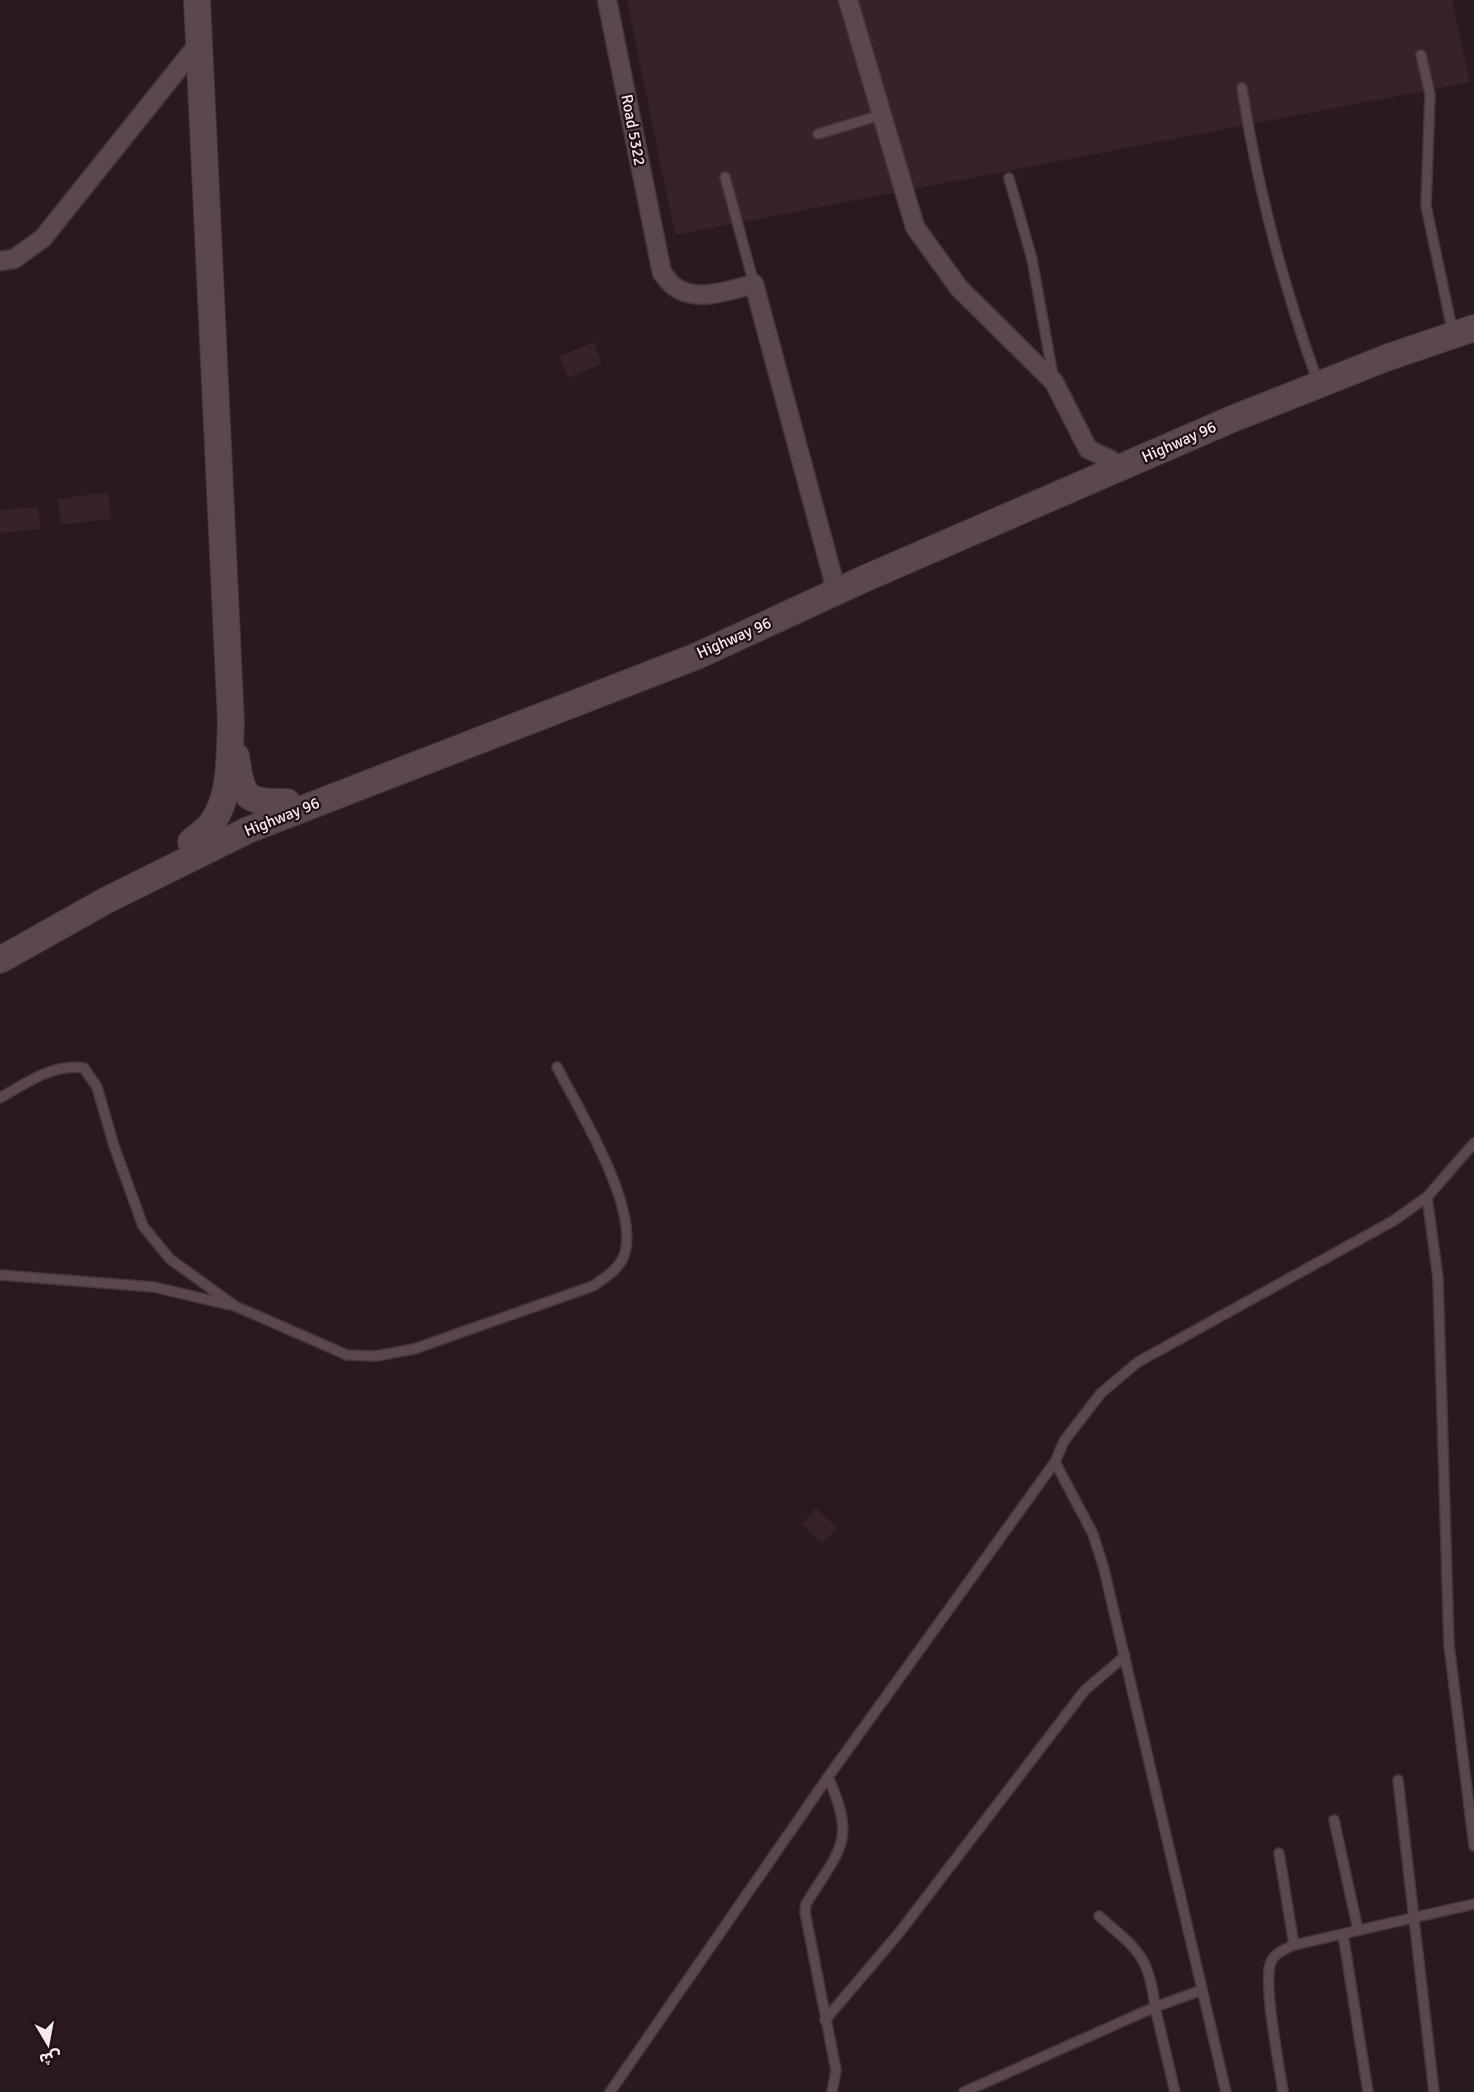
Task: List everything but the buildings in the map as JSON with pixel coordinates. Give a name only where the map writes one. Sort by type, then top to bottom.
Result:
[{"type":"street","points":[[191,842],[211,824],[220,807],[228,778],[231,723],[197,0]]},
{"type":"street","name":"Road 5322","points":[[607,0],[662,273],[675,287],[695,294],[719,293],[754,284]]},
{"type":"street","points":[[848,0],[915,227],[959,288],[1054,382],[1088,449],[1111,460]]},
{"type":"street","points":[[0,261],[14,260],[43,238],[199,43]]},
{"type":"street","points":[[754,284],[834,582]]},
{"type":"street","name":"Highway 96","points":[[0,947],[99,890],[191,842],[287,802],[598,685],[1230,407],[1315,374],[1466,322]]},
{"type":"street","name":"Highway 96","points":[[0,960],[105,901],[248,830],[697,656],[866,578],[1232,419],[1386,358],[1466,322]]},
{"type":"street","points":[[231,723],[243,790],[259,803],[287,802]]},
{"type":"lane","points":[[1421,55],[1430,94],[1426,206],[1466,322]]},
{"type":"lane","points":[[1242,88],[1250,138],[1289,300],[1315,374]]},
{"type":"lane","points":[[818,134],[881,115]]},
{"type":"lane","points":[[725,177],[754,284]]},
{"type":"lane","points":[[1009,178],[1032,260],[1054,382]]},
{"type":"lane","points":[[0,1098],[51,1071],[68,1065],[84,1068],[97,1088],[114,1146],[142,1226],[170,1259],[235,1306]]},
{"type":"lane","points":[[0,1275],[154,1287],[235,1306],[348,1355],[376,1356],[414,1349],[593,1286],[613,1272],[623,1258],[627,1229],[623,1204],[610,1172],[558,1067]]},
{"type":"lane","points":[[610,2092],[828,1777],[1055,1462],[1064,1441],[1101,1393],[1138,1362],[1393,1221],[1427,1197],[1474,1143]]},
{"type":"lane","points":[[1427,1197],[1438,1278],[1449,1645],[1474,1846]]},
{"type":"lane","points":[[1055,1462],[1094,1534],[1125,1656],[1226,2092]]},
{"type":"lane","points":[[825,2020],[899,1933],[1085,1690],[1125,1656]]},
{"type":"lane","points":[[828,1777],[845,1823],[844,1840],[806,1904],[805,1912],[836,2070],[832,2092]]},
{"type":"lane","points":[[1398,1780],[1416,1918],[1434,2092]]},
{"type":"lane","points":[[1334,1820],[1358,1930]]},
{"type":"lane","points":[[1279,1853],[1294,1945]]},
{"type":"lane","points":[[1283,2092],[1269,1983],[1270,1964],[1277,1953],[1294,1945],[1474,1904]]},
{"type":"lane","points":[[1099,1916],[1140,1954],[1149,1968],[1155,2007],[1174,2092]]},
{"type":"lane","points":[[1343,1934],[1368,2092]]},
{"type":"lane","points":[[964,2092],[1155,2007],[1202,1990]]},
{"type":"shaded area","points":[[627,0],[1452,0],[1470,82],[675,235]]},
{"type":"shaded area","points":[[594,342],[602,364],[568,378],[559,356]]},
{"type":"shaded area","points":[[108,492],[111,519],[61,525],[58,499]]},
{"type":"shaded area","points":[[38,507],[41,529],[0,533],[0,510]]},
{"type":"shaded area","points":[[816,1508],[837,1528],[822,1544],[802,1524]]}]
